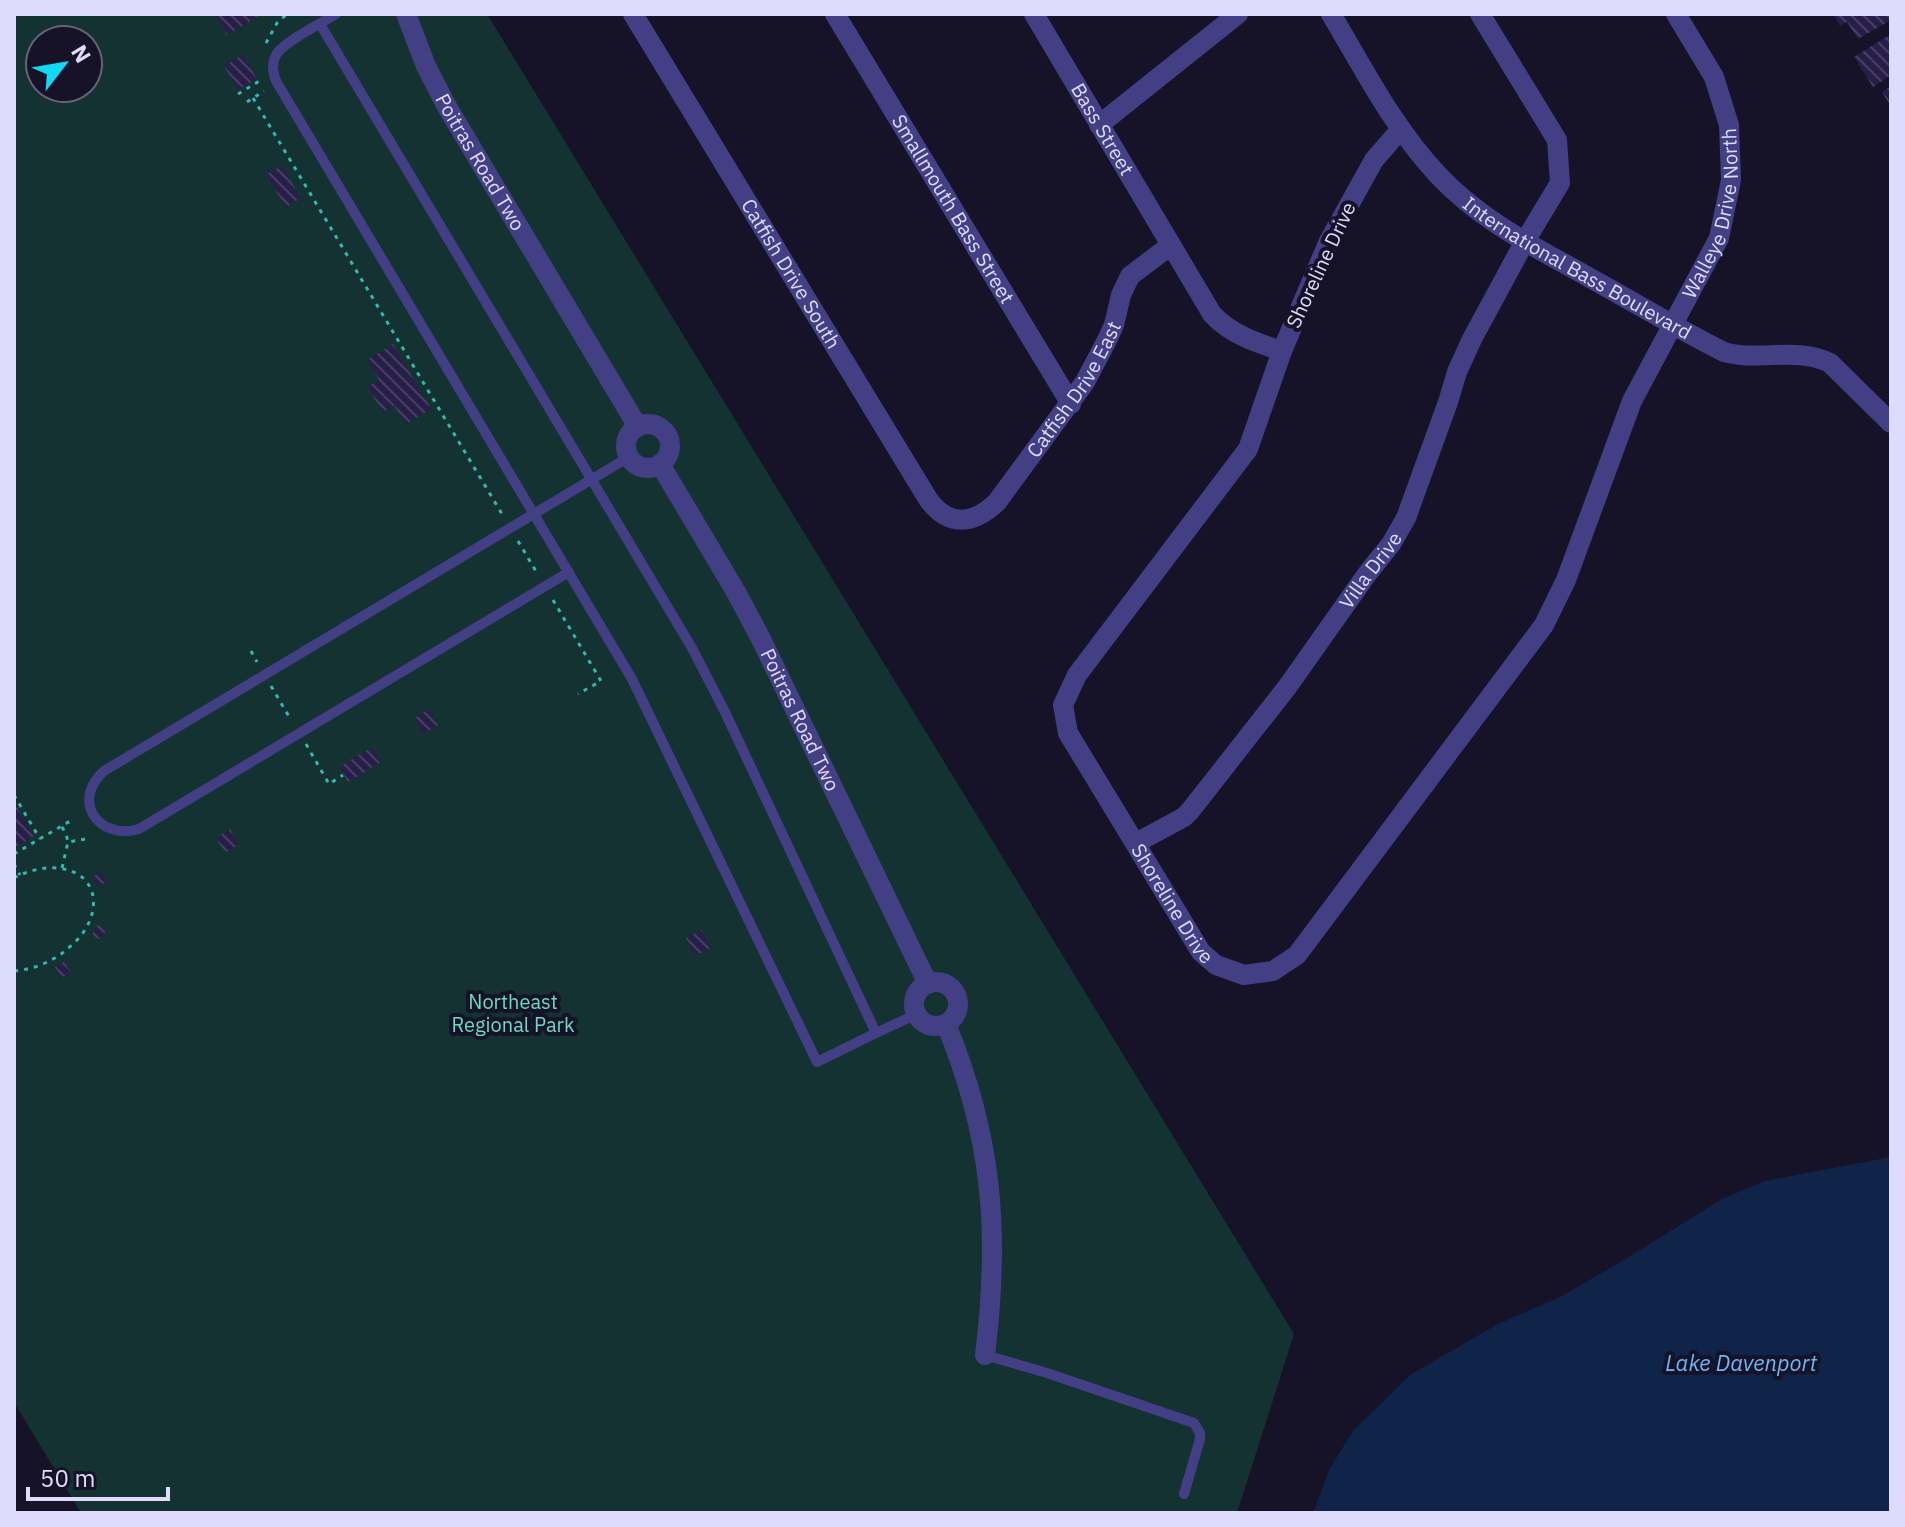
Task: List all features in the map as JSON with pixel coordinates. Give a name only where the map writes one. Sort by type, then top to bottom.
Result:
[{"type":"street","name":"Poitras Road Two","points":[[406,14],[426,66],[446,105],[638,427]]},
{"type":"street","name":"Catfish Drive South","points":[[633,14],[928,499],[943,515],[962,520]]},
{"type":"street","name":"Smallmouth Bass Street","points":[[835,14],[1071,404]]},
{"type":"street","name":"Bass Street","points":[[1034,14],[1203,300],[1221,323],[1282,351]]},
{"type":"street","points":[[1099,125],[1238,14]]},
{"type":"street","name":"International Bass Boulevard","points":[[1331,14],[1401,129],[1450,188],[1477,211],[1715,347],[1750,357],[1802,354],[1819,357],[1830,363],[1891,423]]},
{"type":"street","name":"Villa Drive","points":[[1136,843],[1190,811],[1288,686],[1398,533],[1472,339],[1560,183],[1557,140],[1480,14]]},
{"type":"street","name":"Walleye Drive North","points":[[1674,324],[1719,238],[1731,180],[1729,125],[1714,77],[1676,14]]},
{"type":"street","name":"Shoreline Drive","points":[[1401,129],[1374,160],[1329,241],[1282,351],[1248,449],[1077,675],[1063,705],[1068,733],[1201,952],[1216,965],[1244,975],[1273,971],[1297,955],[1544,625],[1566,580],[1632,401],[1674,324]]},
{"type":"street","name":"Catfish Drive East","points":[[962,520],[980,515],[997,502],[1085,382],[1114,325],[1121,295],[1130,276],[1171,245]]},
{"type":"street","points":[[656,425],[667,435],[670,448],[660,464],[640,466],[629,457],[629,435],[638,427],[656,425]]},
{"type":"street","name":"Poitras Road Two","points":[[660,464],[761,639],[928,984]]},
{"type":"street","points":[[928,984],[945,984],[956,994],[956,1014],[946,1024],[933,1026],[917,1014],[915,999],[928,984]]},
{"type":"street","points":[[946,1024],[975,1108],[991,1196],[994,1264],[985,1355]]},
{"type":"lane","points":[[336,14],[277,53],[272,70],[276,81],[632,679],[817,1062],[917,1014]]},
{"type":"lane","points":[[320,24],[692,648],[876,1033]]},
{"type":"lane","points":[[569,572],[139,829],[121,833],[112,831],[97,819],[89,801],[90,792],[97,777],[104,771],[629,457]]},
{"type":"lane","points":[[985,1355],[1194,1423],[1200,1439],[1184,1494]]},
{"type":"path","points":[[238,94],[261,80]]},
{"type":"path","points":[[253,98],[601,681],[578,694]]},
{"type":"path","points":[[14,795],[40,839]]},
{"type":"path","points":[[14,854],[72,820]]},
{"type":"path","points":[[62,826],[68,842],[62,868]]},
{"type":"path","points":[[68,842],[85,839]]},
{"type":"path","points":[[14,864],[20,875]]},
{"type":"path","points":[[14,878],[40,869],[62,868],[77,873],[90,885],[94,905],[88,926],[75,943],[46,963],[14,971]]},
{"type":"green space","name":"Northeast Regional Park","points":[[14,14],[487,14],[1294,1334],[1237,1513],[81,1513],[14,1402]]},
{"type":"water","name":"Lake Davenport","points":[[1891,1157],[1891,1513],[1313,1513],[1330,1468],[1353,1431],[1410,1375],[1496,1325],[1558,1298],[1722,1199],[1765,1181]]},
{"type":"building","points":[[215,14],[262,14],[227,35]]},
{"type":"building","points":[[1833,14],[1891,14],[1891,20],[1858,39],[1847,22],[1840,26]]},
{"type":"building","points":[[1891,34],[1891,75],[1873,87],[1854,57]]},
{"type":"building","points":[[243,55],[257,79],[238,90],[224,66]]},
{"type":"building","points":[[1891,86],[1891,107],[1882,92]]},
{"type":"building","points":[[282,166],[301,198],[286,207],[266,175]]},
{"type":"building","points":[[393,344],[431,409],[406,424],[394,405],[383,412],[367,387],[379,380],[367,360]]},
{"type":"building","points":[[429,709],[438,725],[423,734],[415,718]]},
{"type":"building","points":[[372,747],[381,762],[348,782],[339,767]]},
{"type":"building","points":[[14,803],[34,836],[14,848]]},
{"type":"building","points":[[230,829],[239,844],[225,853],[216,838]]},
{"type":"building","points":[[101,872],[107,881],[98,887],[92,877]]},
{"type":"building","points":[[97,925],[106,929],[102,940],[92,936]]},
{"type":"building","points":[[702,930],[711,948],[694,956],[686,938]]},
{"type":"building","points":[[64,962],[71,973],[61,978],[55,967]]}]
